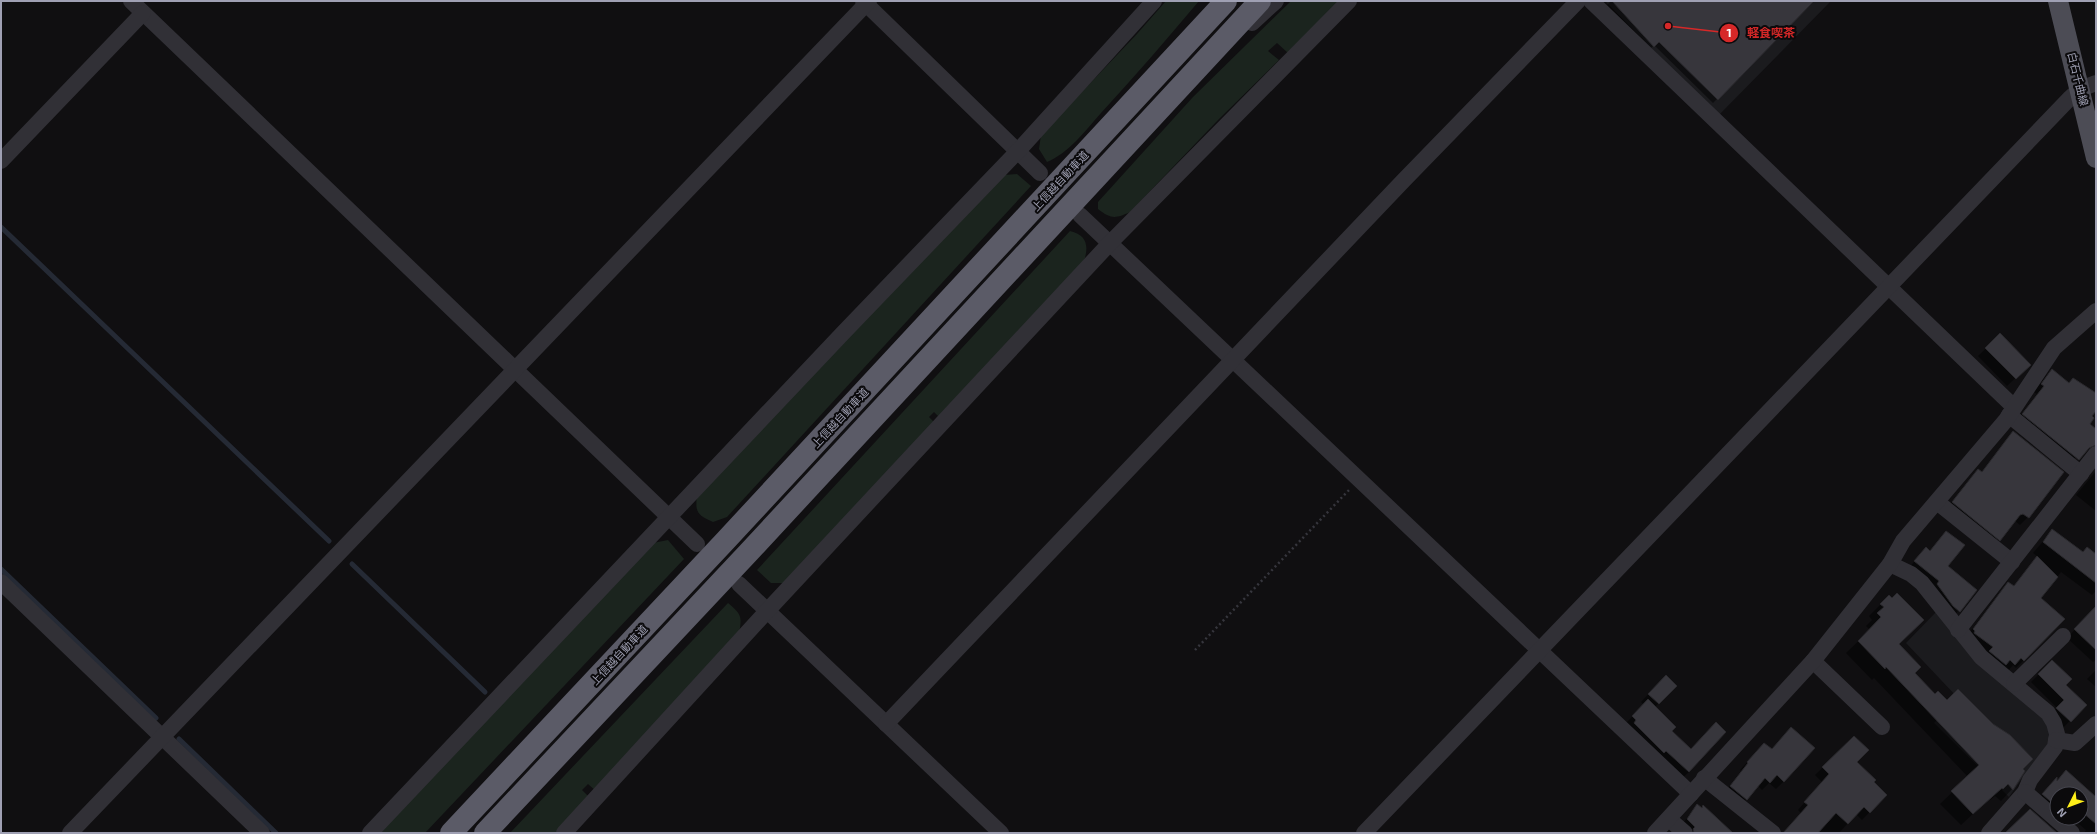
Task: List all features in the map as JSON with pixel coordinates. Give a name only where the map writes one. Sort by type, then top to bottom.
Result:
[{"type":"highway","name":"上信越自動車道","points":[[451,833],[727,540],[1226,1]]},
{"type":"highway","points":[[485,833],[749,552],[1260,1]]},
{"type":"main road","name":"白石千曲線","points":[[2058,1],[2088,86],[2096,158]]},
{"type":"street","points":[[131,1],[670,516],[697,544]]},
{"type":"street","points":[[370,833],[843,333],[1018,152],[1154,1]]},
{"type":"street","points":[[1139,96],[1214,1]]},
{"type":"street","points":[[1158,112],[1276,1]]},
{"type":"street","points":[[564,833],[768,610],[1110,243],[1349,1]]},
{"type":"street","points":[[886,724],[1404,180],[1578,1]]},
{"type":"street","points":[[1591,1],[1888,287],[2011,411],[2081,474]]},
{"type":"street","points":[[70,833],[516,370],[866,2],[1040,173]]},
{"type":"street","points":[[1,161],[143,13]]},
{"type":"street","points":[[1364,833],[1888,287],[2088,86]]},
{"type":"street","points":[[1080,215],[1360,478],[1691,794]]},
{"type":"street","points":[[1655,833],[1813,661],[1890,564],[1903,541],[1937,502],[2011,411],[2054,348],[2096,311]]},
{"type":"street","points":[[1958,630],[2096,454]]},
{"type":"street","points":[[1937,502],[2012,562]]},
{"type":"street","points":[[1890,564],[1911,574],[1922,583],[1981,657],[2048,714],[2054,723],[2056,740],[2055,747],[2030,780],[2025,792],[1989,833]]},
{"type":"street","points":[[1,582],[262,833]]},
{"type":"street","points":[[740,584],[1001,833]]},
{"type":"street","points":[[2014,684],[2063,636]]},
{"type":"street","points":[[1813,661],[1882,727]]},
{"type":"street","points":[[2056,740],[2075,743],[2096,724]]},
{"type":"street","points":[[1704,778],[1773,833]]},
{"type":"street","points":[[2025,792],[2072,833]]},
{"type":"street","points":[[1669,819],[1685,833]]},
{"type":"path","points":[[1195,650],[1360,478]]},
{"type":"shaded area","points":[[1166,1],[1199,1],[1077,140],[1063,153],[1047,162],[1039,149],[1041,135],[1137,34]]},
{"type":"shaded area","points":[[1291,1],[1340,1],[1288,53],[1277,43],[1268,51],[1279,60],[1219,119],[1130,212],[1113,217],[1106,215],[1098,209],[1098,202],[1193,97]]},
{"type":"shaded area","points":[[1605,1],[1831,1],[1718,116]]},
{"type":"shaded area","points":[[1017,174],[1031,186],[727,517],[713,522],[700,515],[696,505],[697,495],[1004,175]]},
{"type":"shaded area","points":[[1070,231],[1080,235],[1085,242],[1086,256],[1084,261],[940,418],[934,412],[929,417],[935,423],[784,583],[771,583],[757,570]]},
{"type":"shaded area","points":[[668,540],[684,559],[425,833],[378,833],[653,543]]},
{"type":"shaded area","points":[[728,603],[740,616],[741,623],[739,634],[596,791],[588,784],[582,790],[590,798],[558,833],[510,833]]},
{"type":"shaded area","points":[[1936,612],[2045,721],[2049,731],[2048,746],[2045,751],[2030,767],[2009,797],[1934,723],[1958,698],[1906,643]]},
{"type":"building","points":[[1612,1],[1814,1],[1718,100],[1659,42],[1654,47]]},
{"type":"building","points":[[2000,333],[2031,365],[2016,379],[1985,348]]},
{"type":"building","points":[[2052,369],[2069,383],[2073,378],[2096,393],[2096,411],[2092,416],[2094,418],[2090,424],[2096,429],[2096,445],[2089,448],[2079,460],[2022,414],[2044,386],[2041,384]]},
{"type":"building","points":[[2013,431],[2064,472],[2029,518],[2023,514],[2020,515],[2000,541],[1952,502],[1978,469],[1982,472]]},
{"type":"building","points":[[2052,529],[2083,552],[2087,547],[2096,554],[2096,583],[2043,542]]},
{"type":"building","points":[[1946,531],[1965,545],[1948,566],[1977,590],[1960,612],[1953,606],[1937,584],[1939,581],[1914,561],[1926,547],[1930,551]]},
{"type":"building","points":[[2037,556],[2058,577],[2041,598],[2065,619],[2024,661],[2021,658],[2015,665],[2010,660],[2006,665],[1989,651],[1993,647],[1974,633],[1975,631],[1973,629],[2008,582],[2014,586]]},
{"type":"building","points":[[1897,593],[1924,620],[1899,644],[1921,667],[1915,673],[1935,694],[1938,691],[1947,700],[1958,689],[1993,724],[2010,735],[2033,759],[2023,769],[2025,771],[2013,790],[2008,784],[1973,814],[1951,791],[1979,765],[1886,667],[1885,669],[1858,641],[1881,617],[1877,613],[1884,607],[1880,604],[1889,595],[1892,598]]},
{"type":"building","points":[[2096,606],[2096,650],[2074,629]]},
{"type":"building","points":[[2052,660],[2072,679],[2066,685],[2087,705],[2071,722],[2056,708],[2064,700],[2038,674]]},
{"type":"building","points":[[1666,675],[1677,686],[1659,704],[1648,694]]},
{"type":"building","points":[[1648,699],[1676,727],[1672,731],[1691,749],[1716,722],[1726,732],[1689,772],[1666,751],[1664,753],[1634,723],[1636,720],[1632,716]]},
{"type":"building","points":[[1791,727],[1815,748],[1784,782],[1777,775],[1770,783],[1765,778],[1747,800],[1730,786],[1748,763],[1747,762],[1764,743],[1772,749]]},
{"type":"building","points":[[1854,736],[1869,750],[1857,762],[1876,780],[1874,782],[1887,795],[1870,813],[1864,807],[1848,824],[1836,813],[1818,833],[1783,833],[1808,805],[1804,802],[1829,774],[1822,767]]},
{"type":"building","points":[[2066,770],[2084,786],[2049,786],[2057,777],[2057,781]]},
{"type":"building","points":[[2049,786],[2049,800],[2042,794]]},
{"type":"building","points":[[2089,791],[2096,797],[2096,824],[2089,818]]},
{"type":"building","points":[[1697,804],[1702,808],[1703,805],[1733,833],[1694,833],[1693,829],[1695,827],[1687,819]]},
{"type":"building","points":[[2030,809],[2057,833],[2005,833]]},
{"type":"waterway","points":[[1,227],[329,541]]},
{"type":"waterway","points":[[352,564],[485,692]]},
{"type":"waterway","points":[[1,569],[156,718]]},
{"type":"waterway","points":[[179,739],[276,833]]},
{"type":"place","name":"軽食喫茶","points":[[1668,26]]}]
